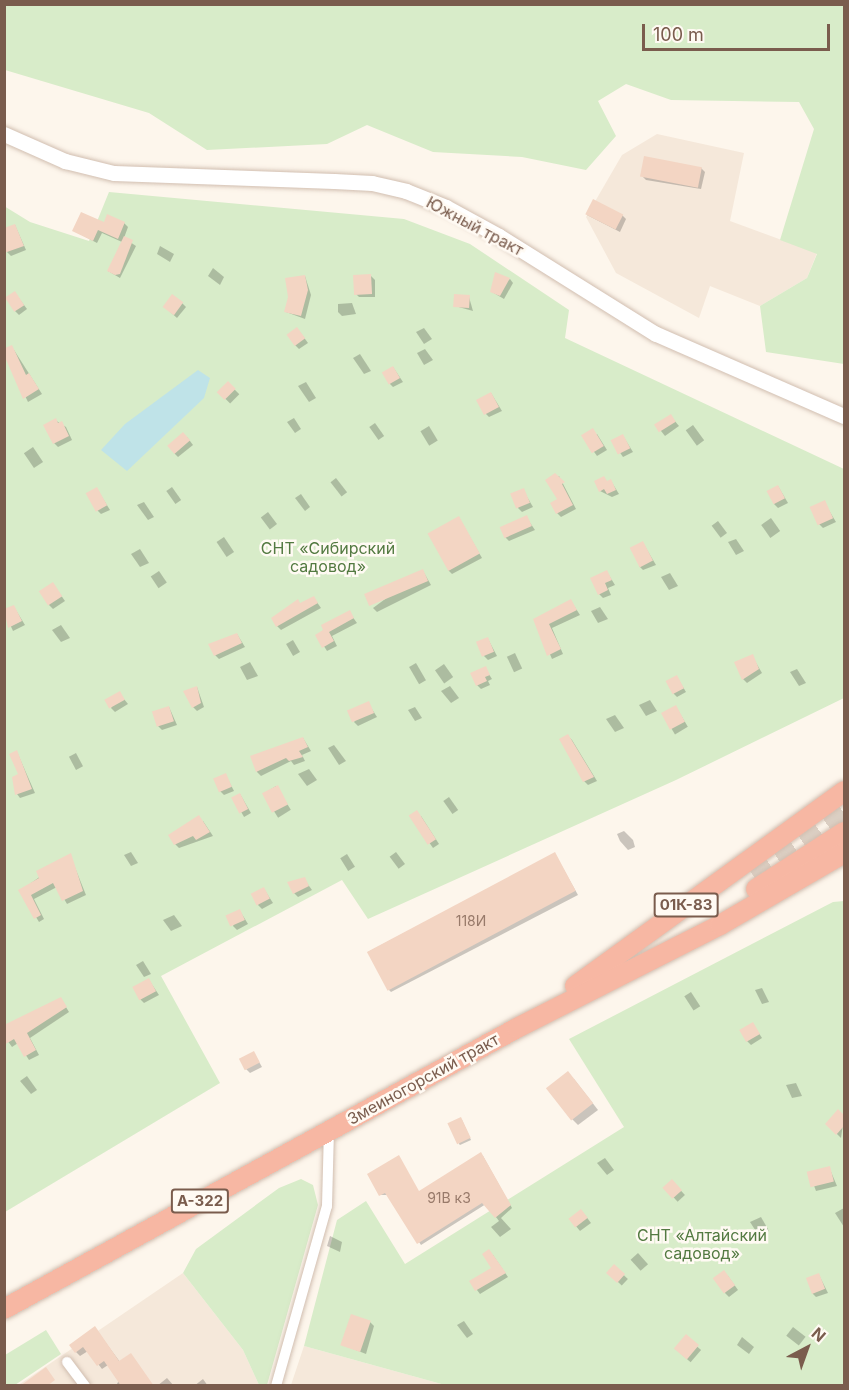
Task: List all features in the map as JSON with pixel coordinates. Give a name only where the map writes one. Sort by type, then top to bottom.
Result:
[{"type":"highway","name":"01К-83","points":[[530,1021],[596,970],[844,791]]},
{"type":"highway","name":"Змеиногорский тракт","points":[[4,1309],[329,1130],[649,958],[842,841]]},
{"type":"highway","points":[[596,970],[752,874]]},
{"type":"main road","name":"Южный тракт","points":[[4,134],[65,161],[114,173],[344,181],[406,192],[446,207],[499,236],[656,334],[844,416]]},
{"type":"street","points":[[276,1386],[327,1206],[329,1130]]},
{"type":"street","points":[[67,1362],[85,1386]]},
{"type":"shaded area","points":[[657,134],[744,153],[730,221],[817,253],[807,278],[760,306],[710,286],[699,318],[616,273],[586,217],[622,155]]},
{"type":"shaded area","points":[[183,1273],[243,1350],[259,1385],[17,1386]]},
{"type":"shaded area","points":[[304,1346],[445,1385],[291,1385]]},
{"type":"green space","points":[[4,5],[844,5],[844,364],[766,352],[760,306],[807,278],[817,254],[780,240],[814,129],[799,102],[671,100],[626,84],[598,101],[616,136],[586,170],[522,157],[433,152],[367,125],[327,144],[207,150],[149,113],[5,70]]},
{"type":"green space","name":"СНТ «Сибирский садовод»","points":[[109,192],[404,219],[470,244],[569,310],[565,338],[844,469],[844,698],[676,780],[368,919],[342,880],[161,976],[220,1083],[5,1212],[4,206],[30,222],[89,241]]},
{"type":"green space","name":"СНТ «Алтайский садовод»","points":[[844,901],[844,1385],[445,1385],[304,1346],[337,1220],[366,1201],[405,1264],[624,1127],[569,1039],[833,902]]},
{"type":"green space","points":[[301,1179],[313,1185],[318,1205],[267,1385],[259,1385],[243,1350],[183,1273],[196,1249],[279,1188]]},
{"type":"green space","points":[[46,1330],[61,1354],[15,1385],[5,1385],[5,1355]]},
{"type":"water","points":[[198,370],[210,378],[204,398],[127,471],[101,450],[125,424]]},
{"type":"building","points":[[644,156],[702,167],[698,188],[640,177]]},
{"type":"building","points":[[593,199],[623,214],[616,230],[585,214]]},
{"type":"building","points":[[81,212],[104,222],[107,214],[125,222],[118,239],[98,230],[93,241],[72,231]]},
{"type":"building","points":[[15,224],[24,246],[4,253],[4,228]]},
{"type":"building","points":[[124,236],[133,240],[120,274],[115,275],[107,271]]},
{"type":"building","points":[[495,272],[510,278],[500,296],[490,292]]},
{"type":"building","points":[[371,274],[372,294],[354,295],[353,275]]},
{"type":"building","points":[[305,275],[308,290],[301,316],[284,312],[288,297],[285,278]]},
{"type":"building","points":[[15,291],[24,305],[14,312],[5,298]]},
{"type":"building","points":[[172,294],[183,302],[174,315],[163,307]]},
{"type":"building","points":[[454,294],[470,295],[469,308],[453,307]]},
{"type":"building","points":[[297,327],[305,338],[295,346],[286,335]]},
{"type":"building","points":[[12,345],[26,375],[29,373],[39,389],[23,399],[5,357],[5,348]]},
{"type":"building","points":[[393,366],[400,378],[389,385],[382,372]]},
{"type":"building","points":[[228,381],[236,389],[224,400],[217,392]]},
{"type":"building","points":[[491,392],[499,407],[484,415],[476,400]]},
{"type":"building","points":[[671,414],[676,422],[659,432],[654,425]]},
{"type":"building","points":[[56,418],[58,423],[62,421],[69,436],[53,444],[43,425]]},
{"type":"building","points":[[593,428],[604,446],[592,453],[581,435]]},
{"type":"building","points":[[183,432],[190,440],[174,454],[167,446]]},
{"type":"building","points":[[623,434],[630,448],[618,455],[611,440]]},
{"type":"building","points":[[555,473],[565,482],[562,484],[573,505],[556,514],[550,503],[557,499],[545,480]]},
{"type":"building","points":[[604,476],[607,481],[611,479],[616,490],[607,494],[604,489],[599,492],[594,481]]},
{"type":"building","points":[[778,485],[785,498],[774,504],[767,491]]},
{"type":"building","points":[[97,487],[107,505],[96,512],[86,493]]},
{"type":"building","points":[[524,488],[530,503],[516,508],[510,494]]},
{"type":"building","points":[[825,500],[833,518],[818,525],[809,507]]},
{"type":"building","points":[[527,515],[532,526],[504,538],[500,527]]},
{"type":"building","points":[[459,516],[480,554],[448,571],[428,533]]},
{"type":"building","points":[[643,541],[653,561],[640,567],[630,548]]},
{"type":"building","points":[[423,569],[428,581],[369,606],[364,594]]},
{"type":"building","points":[[607,570],[612,580],[605,583],[608,590],[598,595],[590,578]]},
{"type":"building","points":[[53,582],[62,596],[48,606],[39,591]]},
{"type":"building","points":[[314,596],[318,603],[276,627],[271,618],[298,599],[300,603]]},
{"type":"building","points":[[571,599],[577,610],[549,624],[561,649],[547,656],[533,619]]},
{"type":"building","points":[[14,605],[22,621],[8,628],[4,609]]},
{"type":"building","points":[[350,610],[354,618],[329,632],[334,641],[322,648],[315,635],[323,630],[321,625]]},
{"type":"building","points":[[237,633],[242,643],[214,656],[208,644]]},
{"type":"building","points":[[488,637],[494,652],[482,657],[476,642]]},
{"type":"building","points":[[753,654],[759,669],[742,680],[734,662]]},
{"type":"building","points":[[486,666],[490,675],[485,677],[487,681],[476,686],[470,673]]},
{"type":"building","points":[[677,675],[684,688],[673,694],[666,681]]},
{"type":"building","points":[[197,686],[201,703],[192,708],[183,691]]},
{"type":"building","points":[[120,691],[125,700],[109,708],[104,700]]},
{"type":"building","points":[[369,701],[374,713],[352,722],[347,710]]},
{"type":"building","points":[[676,705],[685,722],[670,730],[661,713]]},
{"type":"building","points":[[169,706],[174,721],[157,727],[152,712]]},
{"type":"building","points":[[568,734],[594,777],[583,782],[559,739]]},
{"type":"building","points":[[303,737],[308,747],[299,751],[303,757],[289,761],[286,758],[256,772],[250,756]]},
{"type":"building","points":[[17,750],[32,789],[15,795],[12,777],[18,774],[9,754]]},
{"type":"building","points":[[226,773],[232,787],[219,792],[213,778]]},
{"type":"building","points":[[278,785],[288,805],[272,813],[262,793]]},
{"type":"building","points":[[240,793],[248,809],[239,814],[231,798]]},
{"type":"building","points":[[417,810],[436,839],[428,845],[409,815]]},
{"type":"building","points":[[199,815],[210,832],[196,840],[193,836],[174,845],[168,835]]},
{"type":"building","points":[[555,852],[576,891],[388,991],[367,952]]},
{"type":"building","points":[[71,853],[83,891],[62,901],[53,883],[31,895],[41,915],[34,919],[18,890],[39,878],[36,871]]},
{"type":"building","points":[[305,877],[309,886],[293,894],[287,882]]},
{"type":"building","points":[[264,887],[270,899],[257,905],[251,894]]},
{"type":"building","points":[[240,909],[245,920],[230,926],[225,916]]},
{"type":"building","points":[[149,978],[156,991],[139,1000],[132,987]]},
{"type":"building","points":[[61,997],[67,1007],[27,1033],[36,1050],[24,1057],[14,1039],[4,1045],[4,1025]]},
{"type":"building","points":[[753,1022],[760,1034],[746,1042],[739,1030]]},
{"type":"building","points":[[254,1051],[260,1063],[245,1070],[239,1059]]},
{"type":"building","points":[[568,1071],[593,1103],[571,1121],[546,1088]]},
{"type":"building","points":[[838,1109],[844,1115],[844,1126],[836,1135],[825,1124]]},
{"type":"building","points":[[461,1117],[471,1138],[457,1144],[447,1123]]},
{"type":"building","points":[[481,1152],[511,1205],[495,1218],[482,1203],[417,1244],[385,1193],[379,1196],[367,1174],[399,1155],[419,1191]]},
{"type":"building","points":[[830,1166],[834,1182],[811,1187],[807,1172]]},
{"type":"building","points":[[672,1179],[682,1190],[672,1199],[662,1188]]},
{"type":"building","points":[[581,1209],[588,1218],[575,1228],[568,1219]]},
{"type":"building","points":[[489,1249],[506,1273],[475,1291],[469,1281],[491,1268],[482,1254]]},
{"type":"building","points":[[614,1264],[625,1274],[617,1283],[606,1273]]},
{"type":"building","points":[[724,1270],[735,1285],[724,1294],[713,1278]]},
{"type":"building","points":[[819,1273],[825,1289],[812,1294],[806,1278]]},
{"type":"building","points":[[351,1314],[371,1321],[360,1352],[340,1345]]},
{"type":"building","points":[[95,1326],[119,1361],[131,1353],[154,1386],[121,1386],[104,1361],[97,1366],[83,1347],[75,1353],[69,1345]]},
{"type":"building","points":[[686,1334],[699,1345],[687,1359],[674,1349]]},
{"type":"building","points":[[46,1367],[55,1380],[47,1386],[20,1386]]},
{"type":"tunnel","points":[[752,874],[844,812]]}]
